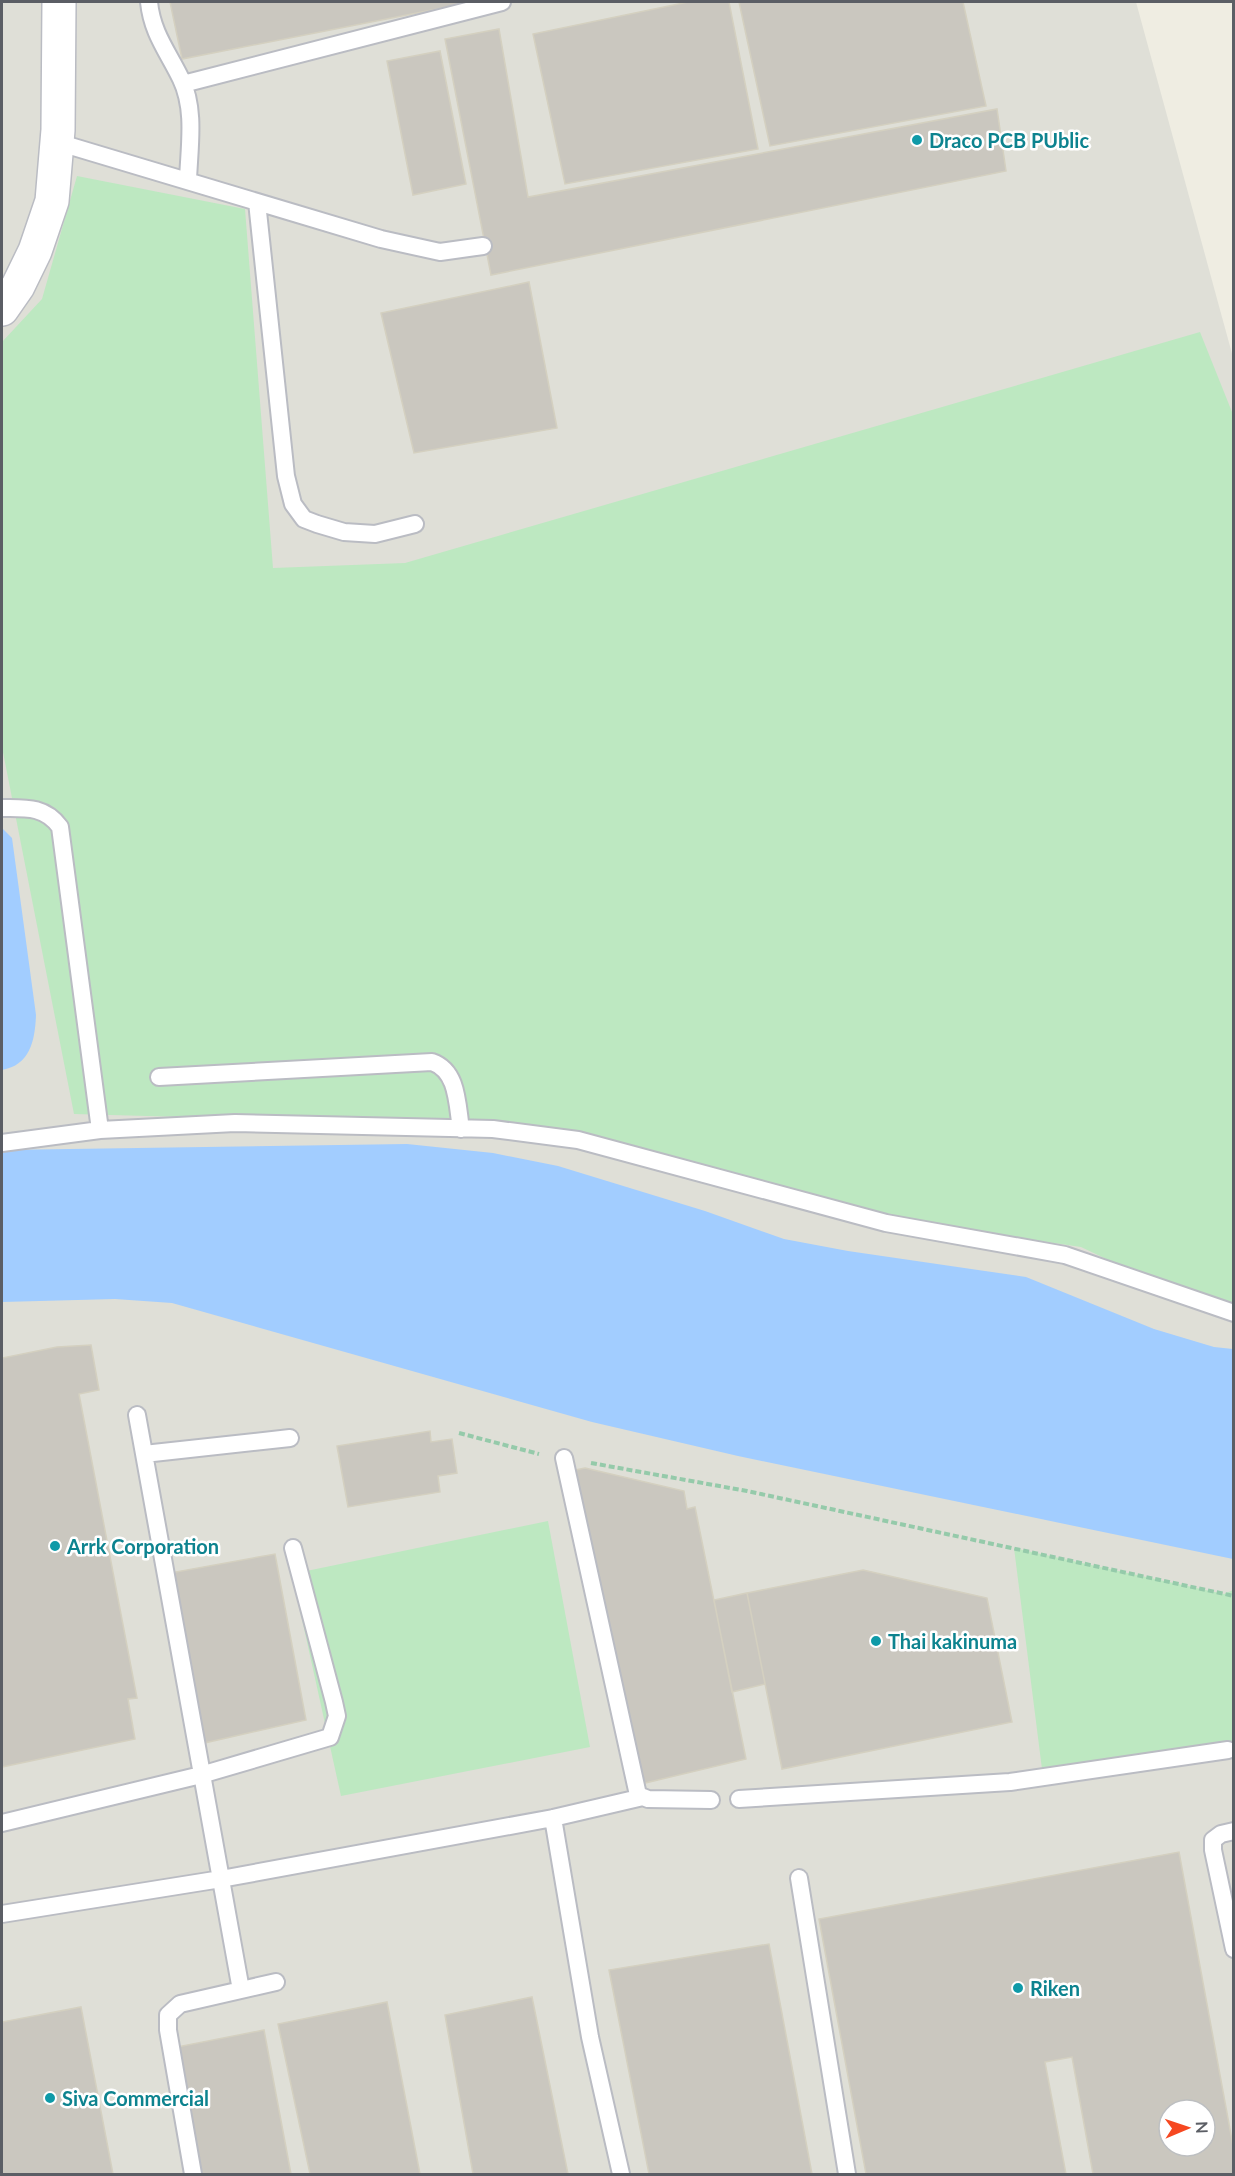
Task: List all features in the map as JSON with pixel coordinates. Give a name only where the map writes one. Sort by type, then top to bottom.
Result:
[{"type":"street","points":[[2,309],[18,286],[35,251],[52,201],[57,142],[59,2]]},
{"type":"lane","points":[[149,2],[158,38],[183,84],[190,109],[188,182]]},
{"type":"lane","points":[[183,84],[502,2]]},
{"type":"lane","points":[[57,142],[381,239],[440,252],[483,246]]},
{"type":"lane","points":[[257,202],[286,476],[293,504],[304,519],[344,532],[375,534],[415,524]]},
{"type":"lane","points":[[2,808],[39,810],[49,813],[60,827],[100,1130]]},
{"type":"lane","points":[[159,1077],[432,1062],[444,1066],[452,1079],[461,1129]]},
{"type":"lane","points":[[2,1143],[100,1130],[235,1123],[532,1133],[578,1140],[886,1223],[1065,1255],[1233,1313]]},
{"type":"lane","points":[[137,1415],[241,1990]]},
{"type":"lane","points":[[144,1454],[290,1438]]},
{"type":"lane","points":[[564,1458],[638,1795],[643,1797]]},
{"type":"lane","points":[[2,1823],[201,1775],[330,1737],[337,1716],[292,1548]]},
{"type":"lane","points":[[739,1799],[1010,1782],[1228,1750]]},
{"type":"lane","points":[[2,1914],[221,1879],[553,1818],[643,1797],[711,1800]]},
{"type":"lane","points":[[553,1818],[590,2037],[621,2175]]},
{"type":"lane","points":[[1233,1831],[1221,1834],[1213,1840],[1213,1850],[1233,1949]]},
{"type":"lane","points":[[799,1878],[847,2175]]},
{"type":"lane","points":[[192,2175],[168,2030],[168,2015],[180,2004],[276,1982]]},
{"type":"path","points":[[459,1433],[564,1458],[747,1491],[1233,1596]]},
{"type":"shaded area","points":[[2,2],[1136,2],[1234,361],[1233,2174],[2,2174]]},
{"type":"green space","points":[[77,176],[245,209],[273,568],[405,563],[1200,332],[1234,417],[1233,1319],[1081,1247],[823,1209],[518,1126],[74,1114],[2,747],[2,342],[42,299]]},
{"type":"green space","points":[[548,1521],[590,1747],[341,1796],[292,1574]]},
{"type":"green space","points":[[1014,1548],[1224,1594],[1233,1590],[1233,1752],[1043,1777]]},
{"type":"water","points":[[2,828],[12,838],[36,1015],[32,1043],[25,1057],[19,1063],[2,1070]]},
{"type":"water","points":[[407,1144],[493,1153],[558,1166],[705,1211],[784,1239],[848,1251],[1026,1277],[1154,1329],[1214,1347],[1233,1349],[1233,1559],[738,1456],[592,1422],[172,1303],[115,1299],[2,1302],[2,1150]]},
{"type":"building","points":[[170,2],[473,2],[182,59]]},
{"type":"building","points":[[688,2],[729,2],[758,149],[565,184],[533,34]]},
{"type":"building","name":"Draco PCB PUblic","points":[[739,2],[963,2],[986,106],[770,146]]},
{"type":"building","name":"Draco PCB PUblic","points":[[499,29],[528,197],[997,109],[1006,171],[491,275],[445,39]]},
{"type":"building","points":[[440,51],[466,184],[413,195],[387,61]]},
{"type":"building","points":[[529,282],[557,428],[414,453],[381,313]]},
{"type":"building","name":"Arrk Corporation","points":[[91,1345],[99,1390],[79,1394],[137,1698],[128,1699],[135,1739],[2,1767],[2,1358],[57,1347]]},
{"type":"building","points":[[430,1431],[431,1442],[452,1439],[457,1473],[438,1476],[440,1492],[348,1507],[337,1446]]},
{"type":"building","points":[[585,1468],[684,1491],[687,1509],[695,1507],[746,1759],[641,1784],[570,1471]]},
{"type":"building","name":"Arrk Corporation","points":[[275,1554],[306,1720],[200,1744],[170,1573]]},
{"type":"building","name":"Thai kakinuma","points":[[863,1570],[987,1598],[1012,1722],[782,1769],[747,1593]]},
{"type":"building","points":[[747,1593],[765,1684],[732,1692],[714,1600]]},
{"type":"building","name":"Riken","points":[[1179,1852],[1234,2151],[1234,2174],[1093,2174],[1072,2057],[1045,2062],[1066,2174],[866,2174],[819,1919]]},
{"type":"building","points":[[769,1944],[812,2174],[649,2174],[609,1970]]},
{"type":"building","points":[[532,1997],[568,2174],[473,2174],[445,2015]]},
{"type":"building","points":[[387,2002],[420,2174],[310,2174],[278,2024]]},
{"type":"building","name":"Siva Commercial","points":[[81,2007],[113,2174],[2,2174],[2,2022]]},
{"type":"building","points":[[264,2030],[291,2174],[199,2174],[177,2047]]},
{"type":"place","name":"Draco PCB PUblic","points":[[917,140]]},
{"type":"place","name":"Arrk Corporation","points":[[55,1546]]},
{"type":"place","name":"Thai kakinuma","points":[[876,1641]]},
{"type":"place","name":"Riken","points":[[1018,1988]]},
{"type":"place","name":"Siva Commercial","points":[[50,2098]]}]
